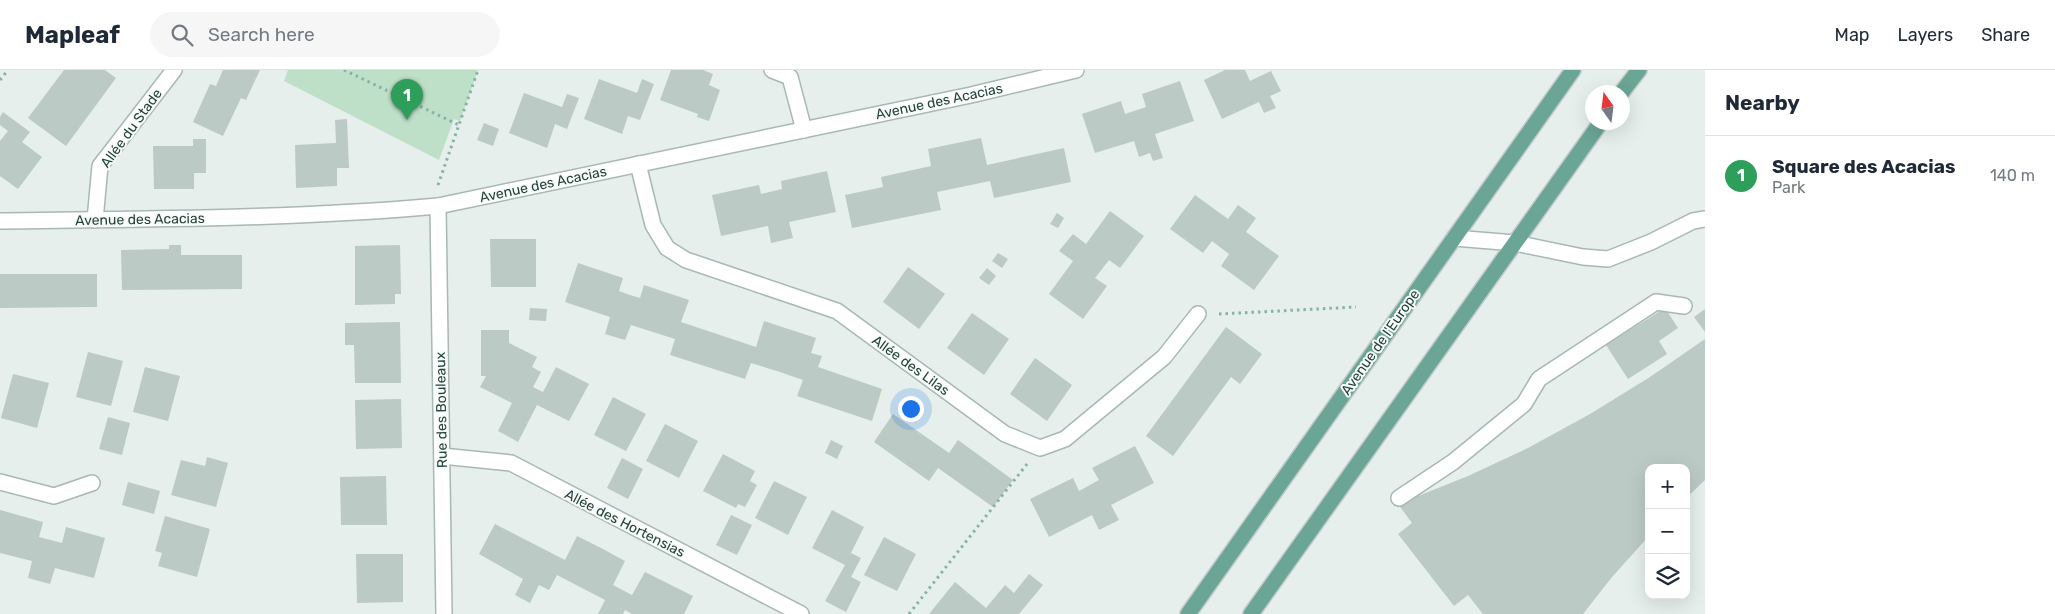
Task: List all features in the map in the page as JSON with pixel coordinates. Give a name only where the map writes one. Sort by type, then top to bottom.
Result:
[{"type":"main road","name":"Avenue de l'Europe","points":[[1188,614],[1572,70]]},
{"type":"main road","points":[[1627,85],[1638,70]]},
{"type":"main road","points":[[1250,614],[1595,130]]},
{"type":"street","name":"Allée du Stade","points":[[95,220],[100,166],[174,70]]},
{"type":"street","points":[[772,70],[790,77],[804,130]]},
{"type":"street","name":"Avenue des Acacias","points":[[0,221],[321,215],[438,206],[804,130],[1076,70]]},
{"type":"street","name":"Allée des Lilas","points":[[638,164],[653,225],[667,248],[686,260],[837,311],[1006,434],[1040,448]]},
{"type":"street","name":"Rue des Bouleaux","points":[[438,206],[444,614]]},
{"type":"street","points":[[1454,238],[1515,243],[1583,257],[1608,259],[1651,242],[1693,221],[1705,219]]},
{"type":"street","points":[[1399,498],[1453,462],[1524,404],[1539,379],[1656,302],[1684,306]]},
{"type":"street","points":[[1040,448],[1064,439],[1164,357],[1198,314]]},
{"type":"street","name":"Allée des Hortensias","points":[[442,456],[511,463],[801,614]]},
{"type":"street","points":[[0,482],[54,496],[92,483]]},
{"type":"path","points":[[0,80],[8,70]]},
{"type":"path","points":[[344,70],[459,126]]},
{"type":"path","points":[[438,206],[438,183],[478,70]]},
{"type":"path","points":[[1198,314],[1356,307]]},
{"type":"path","points":[[909,614],[1040,448]]},
{"type":"green space","points":[[288,70],[478,70],[460,121],[454,119],[439,160],[284,81]]},
{"type":"building","points":[[64,70],[105,70],[116,78],[66,146],[28,118]]},
{"type":"building","points":[[223,70],[260,70],[246,100],[241,98],[223,136],[193,122],[210,84],[216,86]]},
{"type":"building","points":[[671,70],[703,70],[713,74],[709,85],[720,90],[709,121],[697,117],[698,114],[660,100]]},
{"type":"building","points":[[1225,70],[1245,70],[1250,81],[1271,71],[1281,91],[1270,96],[1276,108],[1264,113],[1259,102],[1222,119],[1204,80]]},
{"type":"building","points":[[599,79],[637,93],[642,79],[654,84],[640,120],[628,116],[622,134],[584,119]]},
{"type":"building","points":[[1180,81],[1194,121],[1155,134],[1163,158],[1153,161],[1150,153],[1139,157],[1134,141],[1095,153],[1082,114],[1121,101],[1125,114],[1146,107],[1142,94]]},
{"type":"building","points":[[524,93],[562,107],[567,94],[579,98],[567,129],[555,124],[547,148],[509,133]]},
{"type":"building","points":[[3,112],[30,132],[22,142],[42,157],[18,189],[0,176],[0,141],[8,131],[0,125],[0,117]]},
{"type":"building","points":[[347,119],[349,168],[337,168],[337,186],[296,188],[295,145],[336,143],[335,120]]},
{"type":"building","points":[[484,123],[499,129],[493,146],[477,140]]},
{"type":"building","points":[[981,138],[987,165],[1064,148],[1071,182],[994,198],[990,181],[937,192],[941,210],[852,228],[845,195],[883,187],[881,177],[931,166],[928,149]]},
{"type":"building","points":[[193,139],[206,139],[206,173],[194,173],[194,189],[154,189],[153,146],[193,146]]},
{"type":"building","points":[[827,171],[836,212],[789,222],[793,238],[771,243],[768,226],[721,236],[712,195],[759,185],[761,194],[782,189],[781,181]]},
{"type":"building","points":[[1195,195],[1228,219],[1238,205],[1256,218],[1246,232],[1279,256],[1254,290],[1221,266],[1229,254],[1212,241],[1203,253],[1170,229]]},
{"type":"building","points":[[1110,211],[1144,236],[1120,268],[1109,260],[1095,278],[1107,286],[1083,319],[1049,294],[1073,261],[1059,251],[1073,234],[1086,244]]},
{"type":"building","points":[[1057,213],[1064,218],[1058,228],[1050,224]]},
{"type":"building","points":[[490,239],[536,239],[536,287],[491,287]]},
{"type":"building","points":[[169,245],[181,245],[181,255],[242,255],[242,289],[122,290],[121,250],[169,249]]},
{"type":"building","points":[[400,245],[401,294],[395,294],[395,304],[355,305],[355,246]]},
{"type":"building","points":[[998,253],[1008,259],[1002,268],[992,261]]},
{"type":"building","points":[[578,263],[623,278],[619,291],[630,295],[640,298],[644,285],[689,300],[681,322],[756,347],[764,321],[816,338],[811,353],[822,356],[818,367],[882,389],[872,421],[797,396],[803,380],[777,371],[751,363],[745,379],[670,355],[675,339],[631,325],[625,340],[605,334],[610,317],[565,302]]},
{"type":"building","points":[[908,267],[945,294],[919,329],[883,302]]},
{"type":"building","points":[[987,268],[996,276],[989,285],[979,278]]},
{"type":"building","points":[[0,274],[97,274],[97,307],[0,308]]},
{"type":"building","points":[[530,308],[547,309],[546,321],[529,320]]},
{"type":"building","points":[[1665,308],[1678,328],[1659,341],[1667,354],[1628,379],[1606,345]]},
{"type":"building","points":[[1705,309],[1705,332],[1694,317]]},
{"type":"building","points":[[972,313],[1009,339],[984,375],[947,348]]},
{"type":"building","points":[[400,322],[401,383],[355,383],[354,345],[345,345],[345,323]]},
{"type":"building","points":[[1226,327],[1262,354],[1240,384],[1231,377],[1173,456],[1146,436]]},
{"type":"building","points":[[481,330],[509,330],[509,343],[537,357],[532,367],[541,372],[533,387],[543,392],[556,367],[589,384],[569,421],[537,405],[518,442],[498,431],[512,403],[480,387],[486,376],[481,376]]},
{"type":"building","points":[[1705,339],[1705,480],[1690,494],[1690,464],[1645,464],[1645,540],[1612,577],[1583,614],[1483,614],[1468,595],[1454,606],[1398,534],[1412,523],[1398,504],[1468,476],[1528,448],[1590,414],[1650,377]]},
{"type":"building","points":[[88,352],[123,361],[111,406],[76,397]]},
{"type":"building","points":[[1035,358],[1072,385],[1047,421],[1010,394]]},
{"type":"building","points":[[145,367],[180,376],[168,421],[133,412]]},
{"type":"building","points":[[13,374],[49,383],[37,428],[1,418]]},
{"type":"building","points":[[613,397],[646,414],[626,451],[594,435]]},
{"type":"building","points":[[401,399],[402,448],[356,449],[355,400]]},
{"type":"building","points":[[893,414],[949,453],[958,440],[1013,480],[993,507],[938,468],[929,481],[874,442]]},
{"type":"building","points":[[108,417],[130,423],[122,455],[99,449]]},
{"type":"building","points":[[665,424],[698,441],[679,478],[646,461]]},
{"type":"building","points":[[831,440],[843,446],[837,459],[825,453]]},
{"type":"building","points":[[1135,446],[1154,483],[1111,505],[1119,520],[1099,530],[1092,515],[1049,537],[1030,499],[1073,478],[1079,491],[1099,480],[1092,468]]},
{"type":"building","points":[[723,454],[755,471],[750,481],[757,485],[745,507],[738,504],[736,508],[703,491]]},
{"type":"building","points":[[207,457],[228,463],[216,507],[171,495],[181,460],[205,466]]},
{"type":"building","points":[[622,458],[643,469],[628,499],[607,488]]},
{"type":"building","points":[[386,476],[387,525],[341,525],[340,477]]},
{"type":"building","points":[[774,481],[807,497],[788,535],[755,518]]},
{"type":"building","points":[[128,482],[160,491],[154,514],[122,505]]},
{"type":"building","points":[[0,510],[43,522],[39,537],[62,543],[66,527],[105,538],[94,578],[55,568],[50,584],[28,578],[32,561],[0,553]]},
{"type":"building","points":[[832,510],[864,527],[851,553],[861,558],[851,577],[861,582],[846,612],[825,601],[845,565],[812,548]]},
{"type":"building","points":[[731,515],[752,525],[737,555],[716,545]]},
{"type":"building","points":[[165,516],[210,529],[197,577],[158,566],[162,553],[155,551]]},
{"type":"building","points":[[495,524],[565,560],[577,536],[601,548],[625,561],[613,585],[632,595],[645,572],[693,596],[684,614],[632,614],[625,610],[623,614],[598,614],[605,600],[557,575],[549,590],[539,585],[530,603],[515,595],[523,579],[479,554]]},
{"type":"building","points":[[884,537],[916,554],[897,591],[864,575]]},
{"type":"building","points":[[356,554],[403,554],[403,602],[357,603]]},
{"type":"building","points":[[1029,574],[1043,585],[1019,614],[929,614],[955,582],[986,608],[1005,585],[1014,593]]},
{"type":"place","name":"Square des Acacias","points":[[407,120]]}]
